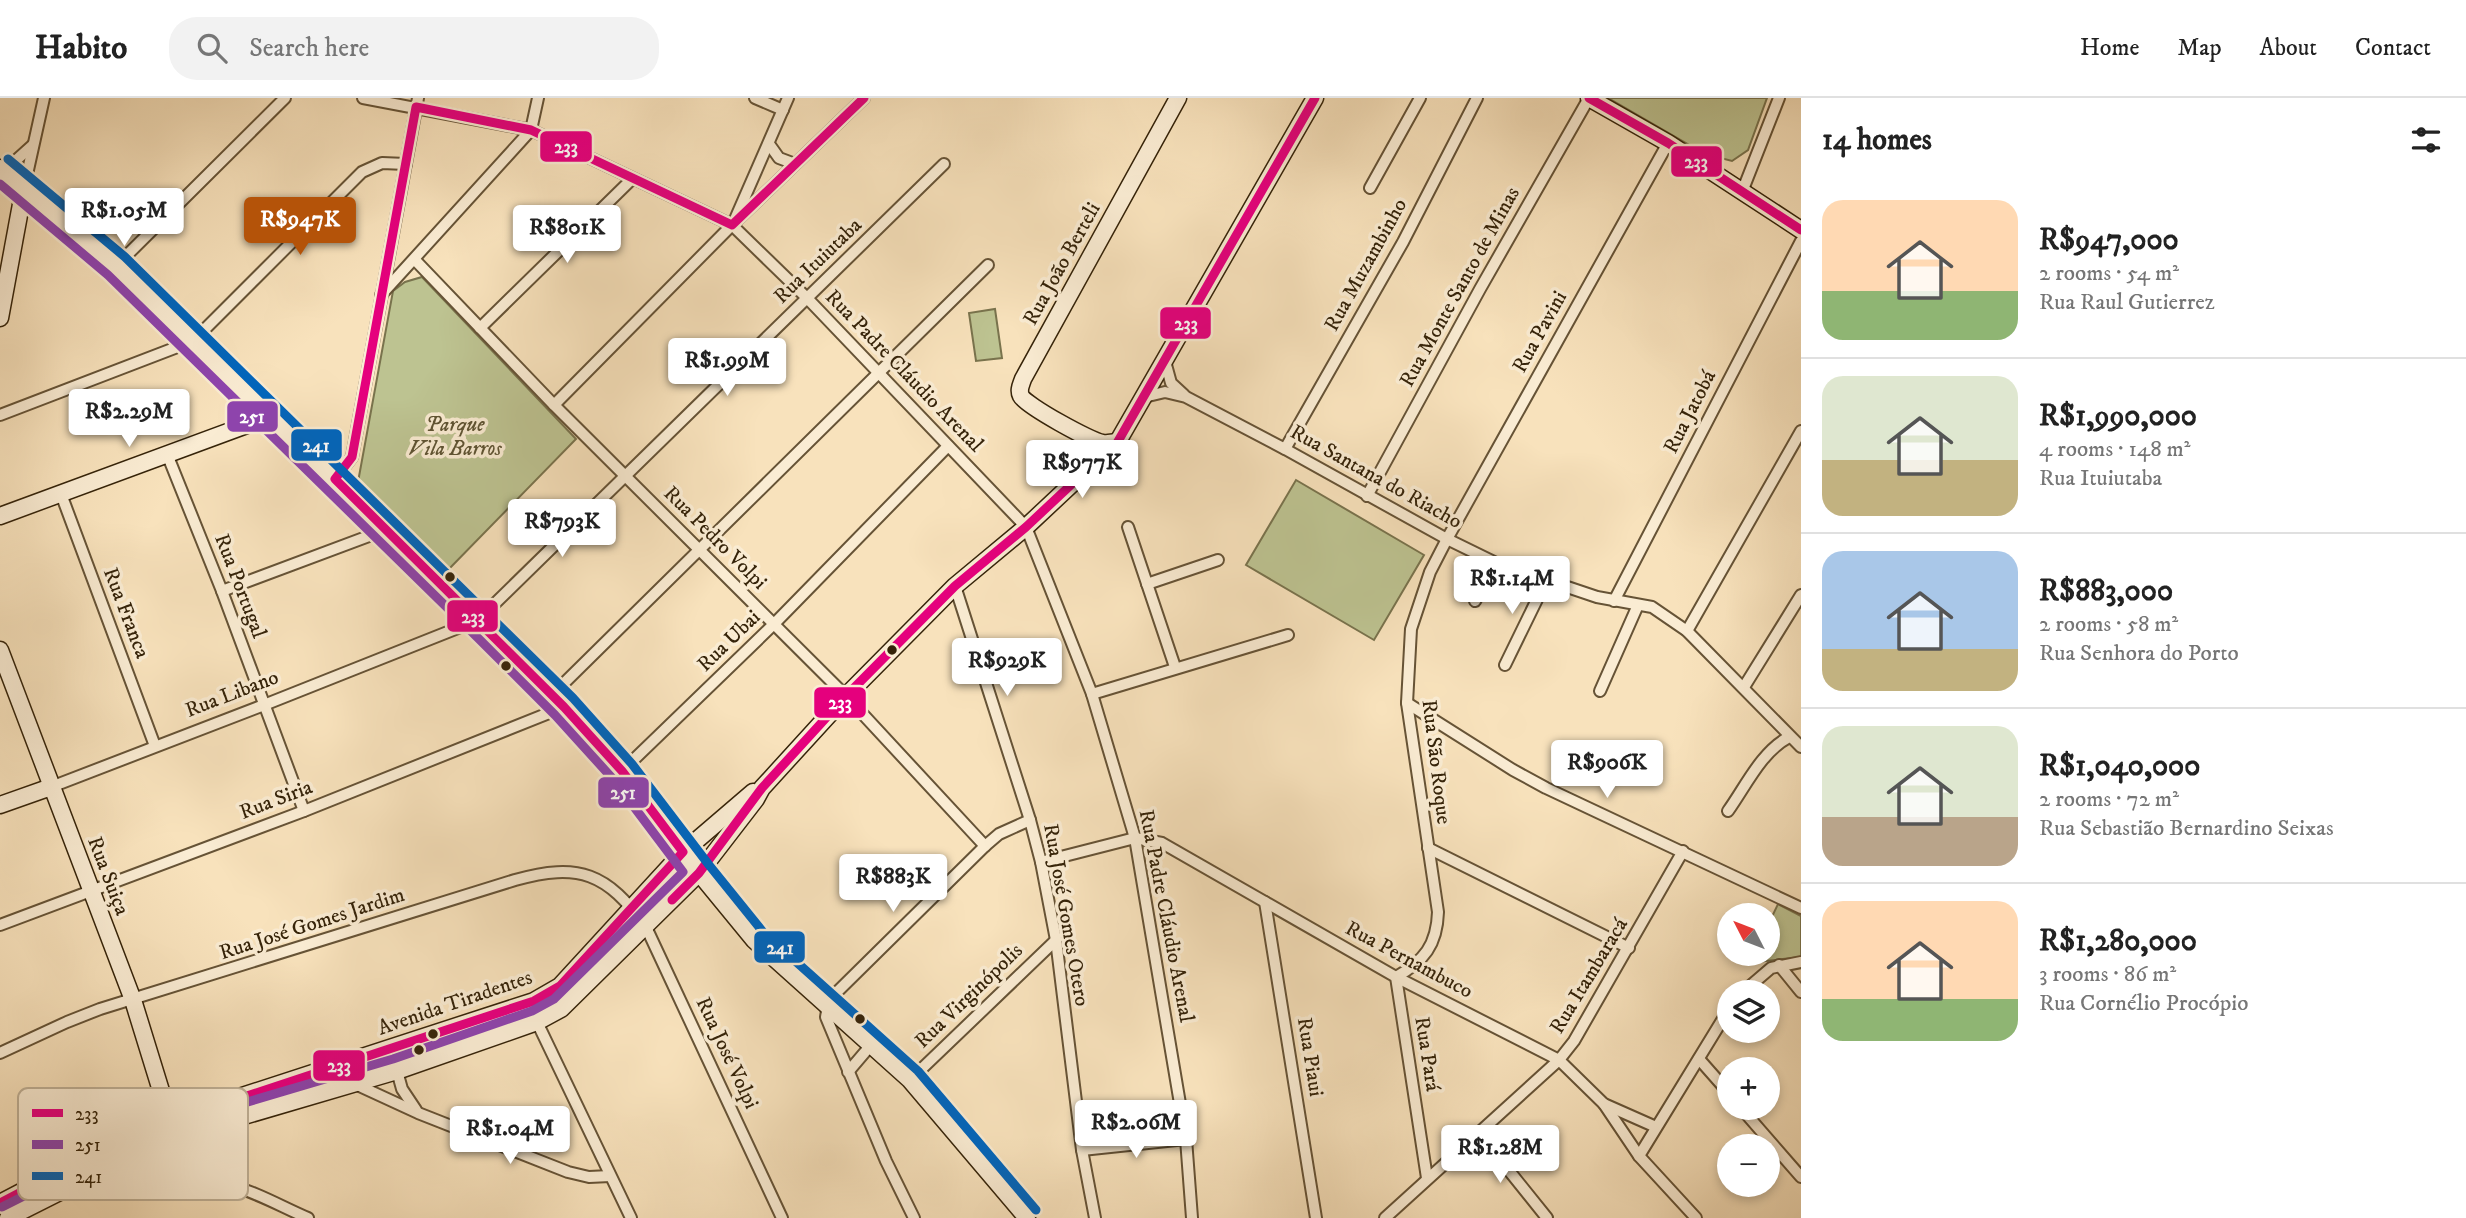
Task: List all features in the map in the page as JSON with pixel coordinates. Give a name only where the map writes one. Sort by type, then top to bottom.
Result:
[{"type":"main road","name":"Rua João Berteli","points":[[1120,441],[1102,443],[1073,430],[1028,405],[1019,390],[1029,367],[1178,98]]},
{"type":"main road","points":[[762,788],[846,696],[955,586],[1026,527],[1090,467],[1109,457],[1315,98]]},
{"type":"main road","points":[[1589,98],[1668,144],[1801,230]]},
{"type":"main road","points":[[2,169],[117,266],[564,707],[622,771],[699,873],[762,948],[910,1080],[1027,1218]]},
{"type":"main road","points":[[0,318],[24,188]]},
{"type":"main road","points":[[0,516],[271,416]]},
{"type":"main road","name":"Rua João Berteli","points":[[1073,430],[1092,452],[1090,467]]},
{"type":"main road","name":"Rua Suiça","points":[[0,650],[133,1000],[160,1088]]},
{"type":"main road","name":"Rua Libano","points":[[0,805],[51,787]]},
{"type":"main road","name":"Avenida Tiradentes","points":[[248,1094],[534,1001],[560,986],[683,852],[749,794],[762,788]]},
{"type":"main road","name":"Avenida Tiradentes","points":[[248,1115],[397,1071],[537,1022],[561,1009],[699,873],[762,788]]},
{"type":"main road","name":"Avenida Tiradentes","points":[[0,1203],[18,1194]]},
{"type":"main road","name":"Avenida Tiradentes","points":[[8,1218],[44,1200]]},
{"type":"street","points":[[24,188],[44,98]]},
{"type":"street","points":[[117,266],[285,98]]},
{"type":"street","name":"Rua Padre Cláudio Arenal","points":[[363,98],[417,103],[531,130],[732,225],[807,298],[1026,527],[1092,694],[1135,838],[1186,1139],[1192,1218]]},
{"type":"street","points":[[381,295],[531,130],[538,98]]},
{"type":"street","points":[[755,98],[783,110]]},
{"type":"street","points":[[732,225],[788,98]]},
{"type":"street","points":[[554,405],[732,225],[864,98]]},
{"type":"street","points":[[1370,188],[1420,98]]},
{"type":"street","name":"Rua Muzambinho","points":[[1285,449],[1403,242],[1477,98]]},
{"type":"street","name":"Rua Monte Santo de Minas","points":[[1367,496],[1480,289],[1589,98]]},
{"type":"street","points":[[1742,192],[1779,98]]},
{"type":"street","points":[[335,479],[352,457],[417,103]]},
{"type":"street","points":[[769,144],[779,158],[795,164]]},
{"type":"street","name":"Rua Pavini","points":[[1447,540],[1668,144]]},
{"type":"street","points":[[2,169],[33,145]]},
{"type":"street","points":[[0,415],[194,341],[362,172],[382,163],[406,164]]},
{"type":"street","name":"Rua Ituiutaba","points":[[478,620],[944,164]]},
{"type":"street","points":[[480,328],[632,179]]},
{"type":"street","name":"Rua Jatobá","points":[[1614,601],[1801,241]]},
{"type":"street","name":"Rua Pedro Volpi","points":[[415,260],[554,405],[846,696],[985,846]]},
{"type":"street","points":[[552,695],[988,265]]},
{"type":"street","name":"Rua Santana do Riacho","points":[[1165,361],[1171,383],[1186,397]]},
{"type":"street","name":"Rua Santana do Riacho","points":[[1144,397],[1165,392],[1186,397],[1447,540],[1496,563],[1614,601],[1652,607],[1687,631],[1801,747]]},
{"type":"street","points":[[1687,631],[1801,431]]},
{"type":"street","name":"Rua Ubai","points":[[622,771],[774,624],[948,446]]},
{"type":"street","name":"Rua Portugal","points":[[167,454],[222,591],[303,811]]},
{"type":"street","name":"Rua Franca","points":[[61,494],[155,746]]},
{"type":"street","points":[[1128,527],[1175,667]]},
{"type":"street","points":[[222,591],[386,530]]},
{"type":"street","name":"Rua São Roque","points":[[1395,977],[1419,962],[1433,942],[1437,930],[1438,912],[1407,703],[1411,629],[1430,572],[1447,540]]},
{"type":"street","points":[[1147,584],[1218,560]]},
{"type":"street","points":[[1475,601],[1496,563]]},
{"type":"street","points":[[1505,665],[1546,580]]},
{"type":"street","name":"Rua José Gomes Otero","points":[[955,586],[1041,862],[1056,940],[1082,1150],[1095,1218]]},
{"type":"street","points":[[1744,687],[1801,594]]},
{"type":"street","points":[[1600,691],[1638,605]]},
{"type":"street","name":"Rua Libano","points":[[51,787],[478,620]]},
{"type":"street","points":[[1092,694],[1288,635]]},
{"type":"street","points":[[1407,703],[1513,770],[1604,817],[1683,851],[1801,908]]},
{"type":"street","name":"Rua Siria","points":[[0,925],[303,811],[564,707]]},
{"type":"street","points":[[1728,811],[1766,756],[1789,737]]},
{"type":"street","points":[[914,1218],[848,1072],[827,1017],[828,1005],[838,991],[985,846],[1007,830],[1030,820]]},
{"type":"street","points":[[1041,862],[1135,838]]},
{"type":"street","name":"Rua Pernambuco","points":[[1135,838],[1178,851],[1395,977],[1559,1060],[1604,1104],[1656,1127]]},
{"type":"street","points":[[1428,848],[1629,948]]},
{"type":"street","name":"Rua Itambaracá","points":[[1390,1216],[1427,1178],[1559,1060],[1574,1041],[1683,851]]},
{"type":"street","name":"Rua José Gomes Jardim","points":[[0,1053],[67,1022],[133,1000],[515,880],[553,871],[579,873],[596,878],[616,891],[632,908]]},
{"type":"street","name":"Rua Piaui","points":[[1265,902],[1317,1218]]},
{"type":"street","name":"Rua José Volpi","points":[[632,908],[646,927],[782,1218]]},
{"type":"street","name":"Rua Virginópolis","points":[[910,1080],[1056,940]]},
{"type":"street","points":[[1780,965],[1801,962]]},
{"type":"street","points":[[1756,980],[1777,966]]},
{"type":"street","points":[[1780,966],[1801,992]]},
{"type":"street","name":"Rua Pará","points":[[1395,977],[1427,1178]]},
{"type":"street","points":[[537,1022],[631,1218]]},
{"type":"street","points":[[1639,1156],[1717,1029]]},
{"type":"street","points":[[848,1072],[872,1045]]},
{"type":"street","points":[[1699,1059],[1717,1079]]},
{"type":"street","points":[[397,1071],[402,1089],[418,1113]]},
{"type":"street","points":[[355,1084],[418,1113],[568,1172],[589,1177],[610,1176]]},
{"type":"street","points":[[1604,1104],[1639,1156],[1696,1218]]},
{"type":"street","points":[[1751,1120],[1801,1177]]},
{"type":"street","points":[[1478,1132],[1548,1218]]},
{"type":"street","points":[[1082,1150],[1186,1139]]},
{"type":"street","points":[[248,1193],[308,1218]]},
{"type":"green space","points":[[1608,98],[1767,98],[1748,150],[1732,161],[1705,154]]},
{"type":"green space","name":"Parque Vila Barros","points":[[422,277],[576,439],[446,572],[358,482],[393,291],[405,282]]},
{"type":"green space","points":[[995,309],[1002,358],[976,361],[969,313]]},
{"type":"green space","points":[[1296,480],[1424,555],[1374,640],[1246,565]]},
{"type":"green space","points":[[1780,905],[1801,916],[1801,957],[1780,959]]},
{"type":"transit line","name":"233","points":[[248,1096],[534,1001],[560,986],[683,852],[622,771],[564,707],[335,479],[352,457],[416,107],[531,130],[732,225],[864,98]]},
{"type":"transit line","name":"233","points":[[672,900],[699,873],[762,788],[846,696],[955,586],[1026,527],[1090,467],[1109,457],[1315,98]]},
{"type":"transit line","name":"233","points":[[1589,98],[1668,143],[1801,230]]},
{"type":"transit line","name":"241","points":[[8,159],[125,257],[573,698],[632,764],[763,932],[918,1071],[1036,1210]]},
{"type":"transit line","name":"251","points":[[0,184],[108,275],[555,715],[613,779],[683,872],[554,999],[532,1011],[393,1059],[248,1102]]},
{"type":"transit line","name":"233","points":[[0,1203],[18,1194]]},
{"type":"transit line","name":"251","points":[[2,1207],[18,1199]]}]
